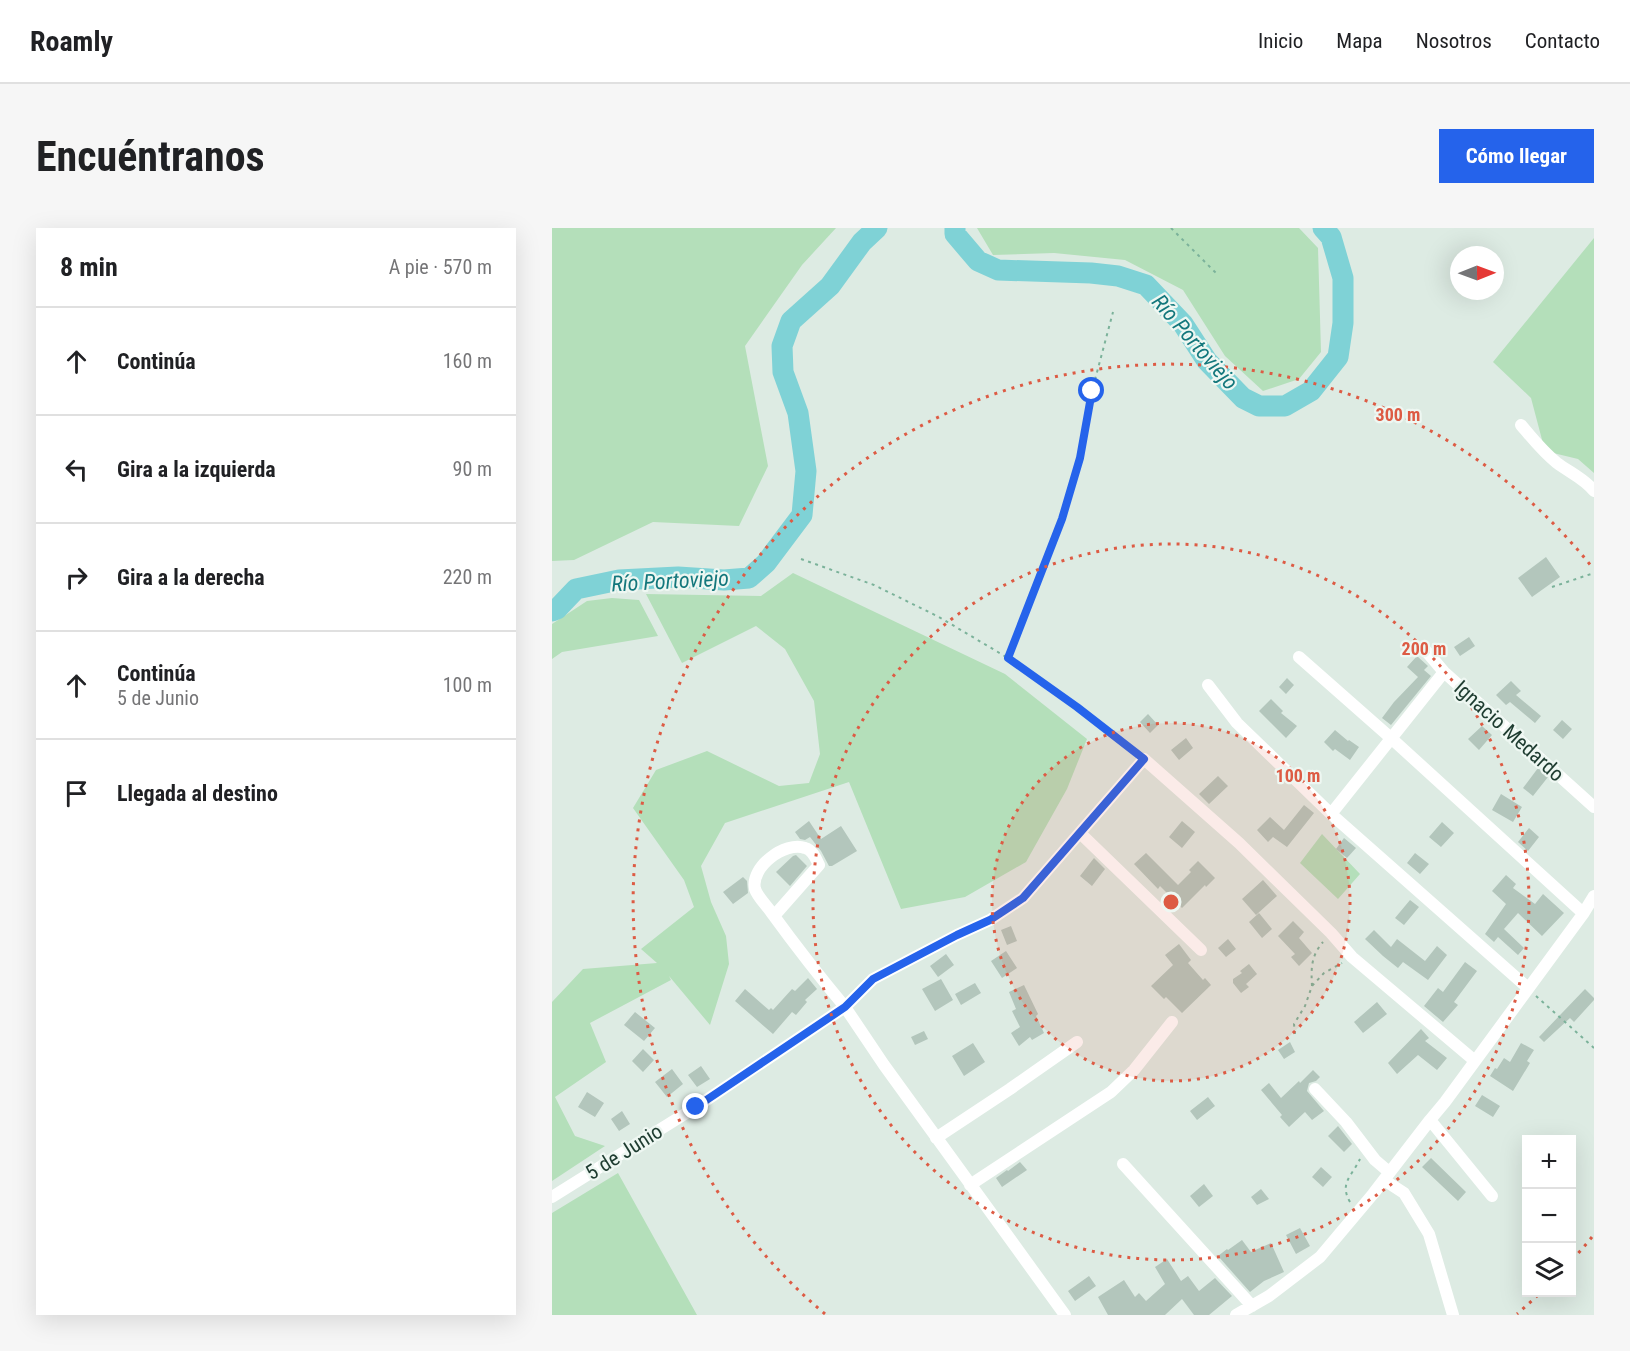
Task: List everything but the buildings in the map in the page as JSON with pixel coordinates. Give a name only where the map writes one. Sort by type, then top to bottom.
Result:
[{"type":"street","points":[[1521,425],[1543,451],[1594,491]]},
{"type":"street","name":"Ignacio Medardo","points":[[1427,652],[1444,672],[1594,807]]},
{"type":"street","points":[[1299,657],[1583,913]]},
{"type":"street","points":[[1331,814],[1444,672]]},
{"type":"street","points":[[1208,685],[1237,723],[1331,814],[1528,988]]},
{"type":"street","points":[[1144,759],[1239,843],[1331,933],[1352,957],[1475,1061]]},
{"type":"street","name":"5 de Junio","points":[[552,1197],[696,1107],[845,1007],[873,979],[990,920],[1023,898],[1144,759]]},
{"type":"street","points":[[1080,832],[1201,950]]},
{"type":"street","points":[[774,916],[819,865],[815,856],[807,848],[795,846],[770,858],[757,874],[755,890],[774,916],[810,965],[845,1007],[936,1138],[1065,1315]]},
{"type":"street","points":[[1236,1315],[1269,1296],[1320,1257],[1445,1102],[1594,896]]},
{"type":"street","points":[[970,1185],[1112,1092],[1134,1070],[1173,1022]]},
{"type":"street","points":[[936,1138],[1077,1042]]},
{"type":"street","points":[[1315,1089],[1346,1122],[1386,1176],[1404,1193],[1429,1234],[1452,1311],[1462,1315]]},
{"type":"street","points":[[1430,1120],[1492,1196]]},
{"type":"street","points":[[1123,1164],[1252,1306]]},
{"type":"path","points":[[1171,228],[1217,274]]},
{"type":"path","points":[[1008,658],[1062,519],[1077,468],[1092,391],[1113,312]]},
{"type":"path","points":[[801,559],[874,585],[939,617],[1008,658],[1077,707],[1144,759]]},
{"type":"path","points":[[1552,587],[1594,573]]},
{"type":"path","points":[[1295,1034],[1294,1024],[1305,1006],[1312,986],[1311,968],[1316,950],[1331,933]]},
{"type":"path","points":[[1312,986],[1324,973],[1352,957]]},
{"type":"path","points":[[1528,988],[1594,1048]]},
{"type":"path","points":[[1359,1210],[1351,1204],[1346,1194],[1346,1181],[1359,1162],[1364,1145]]},
{"type":"green space","points":[[552,228],[836,228],[802,265],[745,346],[768,466],[739,526],[653,522],[574,560],[552,561]]},
{"type":"green space","points":[[977,228],[1299,228],[1318,248],[1321,352],[1299,379],[1263,391],[1225,356],[1183,290],[1125,260],[1054,253],[993,255]]},
{"type":"green space","points":[[1594,238],[1594,473],[1578,459],[1545,451],[1531,398],[1493,362]]},
{"type":"green space","points":[[793,573],[1005,674],[1087,739],[1067,789],[1026,862],[965,897],[901,909],[849,782],[725,823],[701,866],[711,902],[726,936],[729,964],[710,1025],[669,976],[671,980],[590,1023],[606,1062],[555,1097],[575,1136],[605,1146],[552,1181],[552,1002],[583,969],[657,963],[641,949],[694,907],[684,880],[633,808],[656,770],[707,751],[779,786],[809,783],[820,754],[814,701],[785,649],[756,626],[682,663],[646,594],[761,596]]},
{"type":"green space","points":[[612,598],[639,600],[658,636],[562,652],[552,659],[552,624],[587,601]]},
{"type":"green space","points":[[1322,834],[1360,874],[1338,899],[1300,863]]},
{"type":"green space","points":[[618,1173],[697,1315],[552,1315],[552,1213]]},
{"type":"waterway","name":"Río Portoviejo","points":[[552,611],[557,609],[576,589],[619,580],[678,577],[724,580],[749,578],[766,563],[802,515],[806,471],[798,413],[783,372],[782,346],[791,321],[830,286],[862,242],[877,228]]},
{"type":"waterway","name":"Río Portoviejo","points":[[955,228],[955,234],[978,261],[998,270],[1091,273],[1118,276],[1146,285],[1183,324],[1207,361],[1243,398],[1259,406],[1285,406],[1311,391],[1338,357],[1343,323],[1343,278],[1331,237],[1323,228]]},
{"type":"route","points":[[696,1107],[845,1007],[873,979],[990,920],[1023,898],[1144,759],[1077,707],[1008,658],[1062,519],[1080,458],[1092,391]]}]
